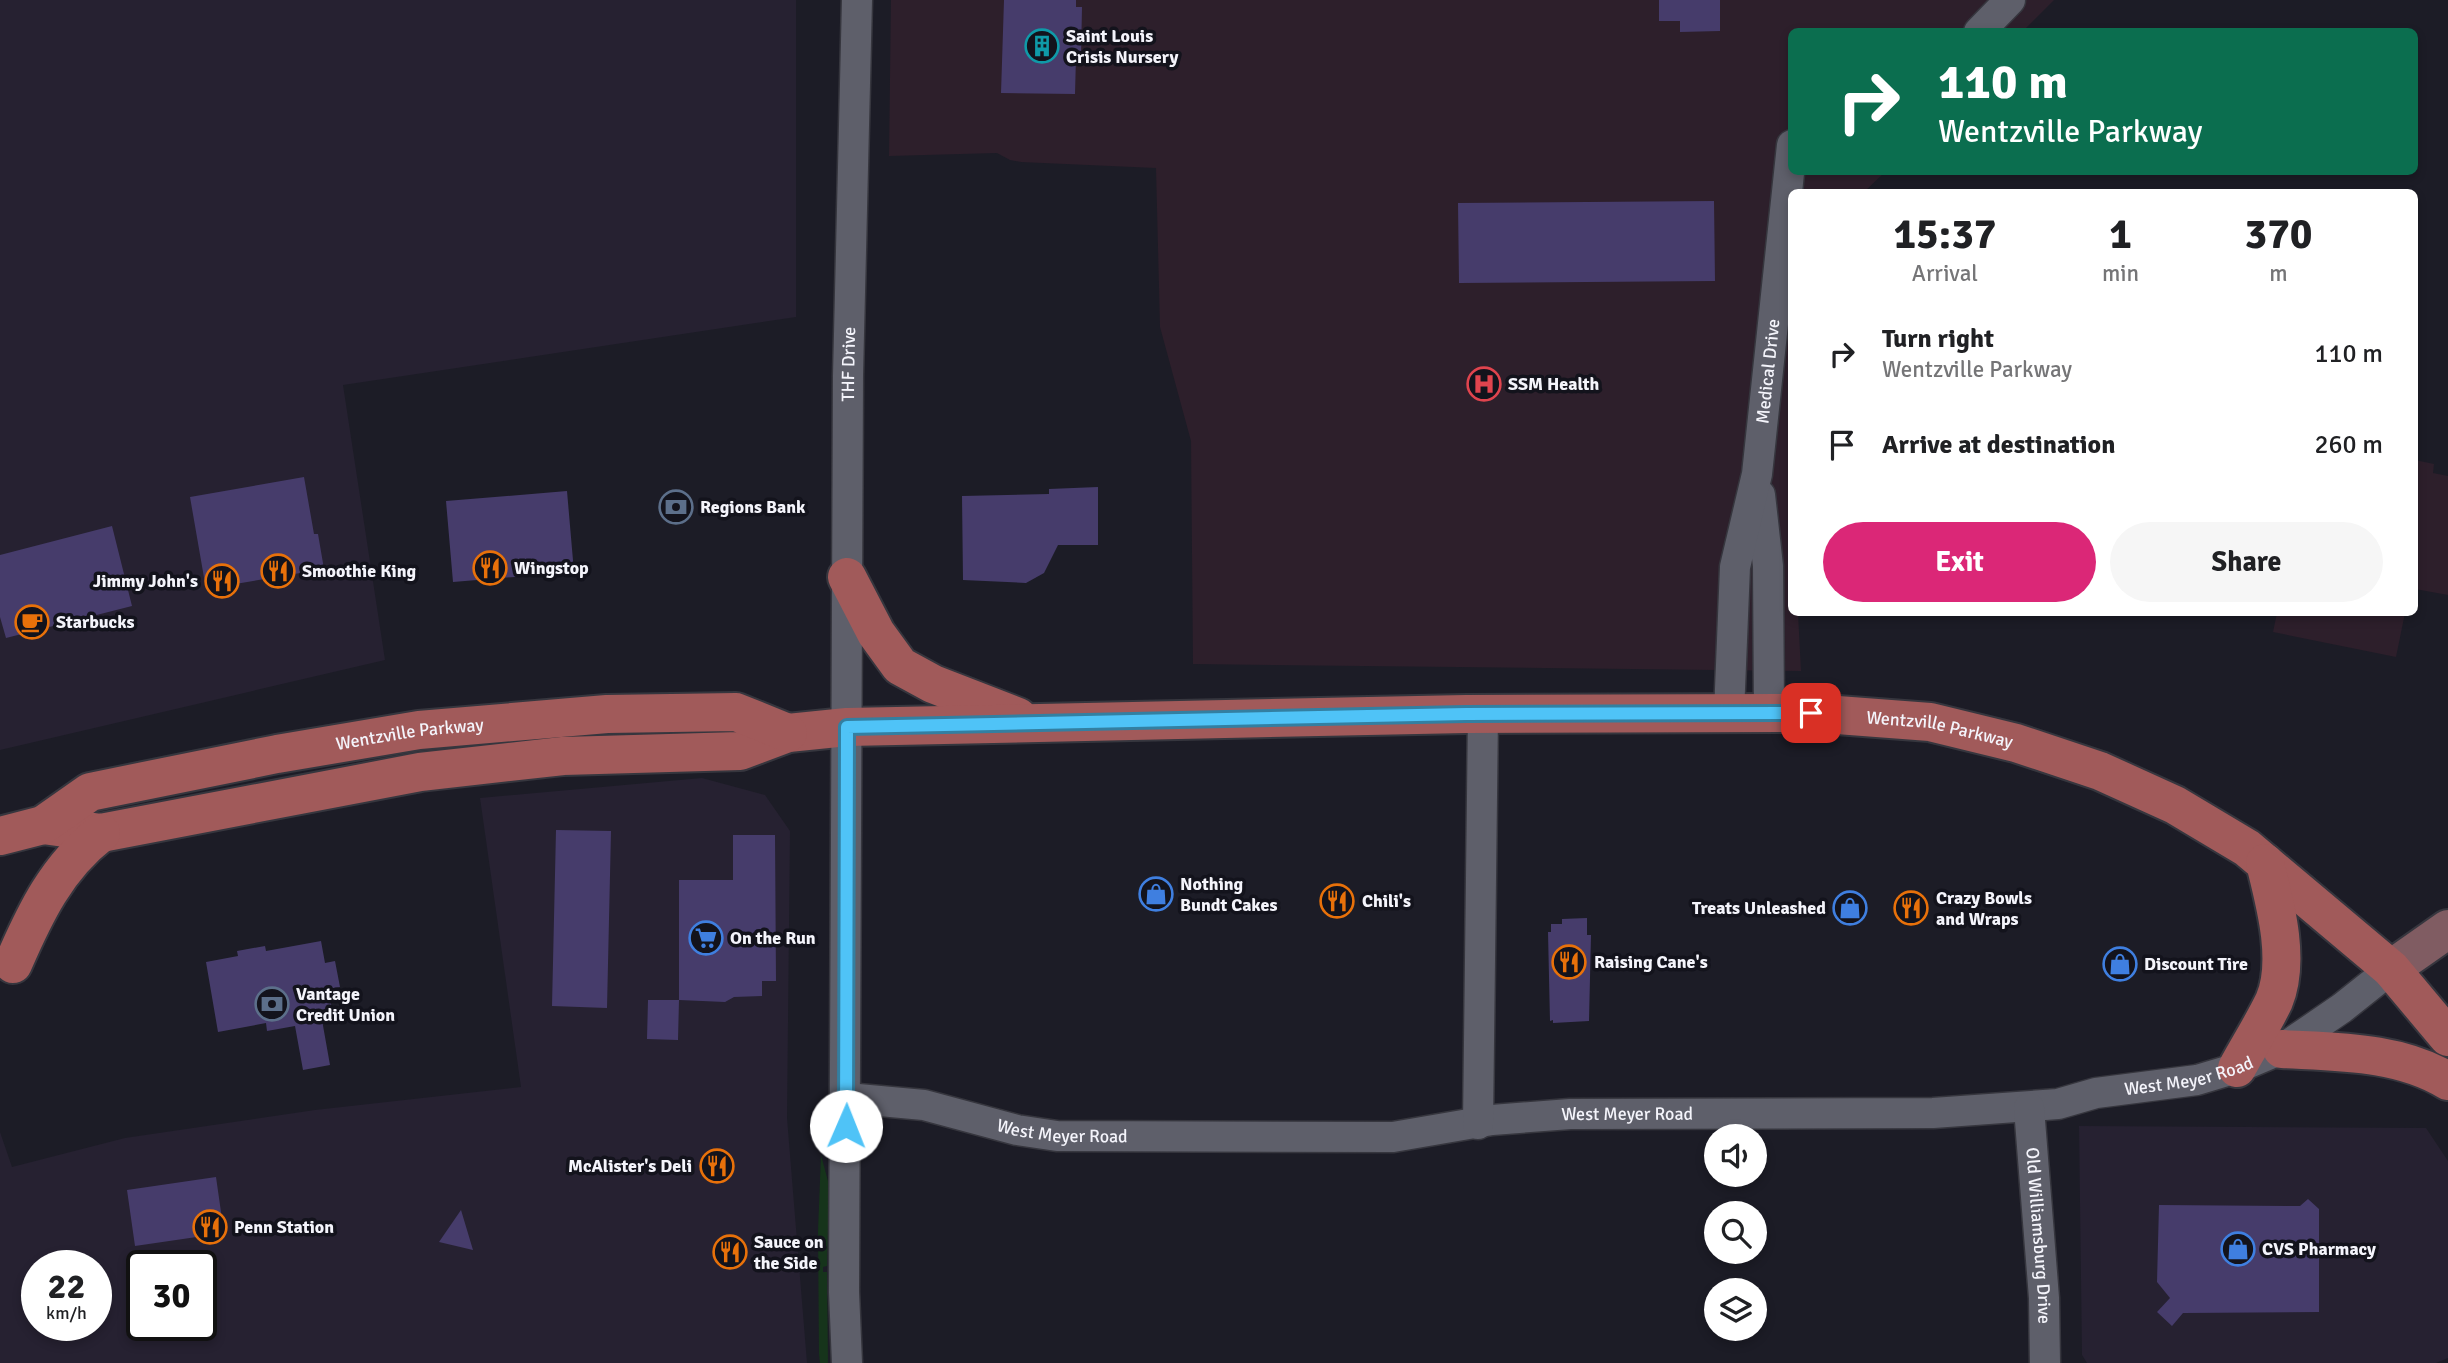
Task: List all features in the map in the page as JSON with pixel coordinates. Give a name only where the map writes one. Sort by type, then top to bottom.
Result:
[{"type":"main road","points":[[847,577],[876,633],[900,666],[933,684],[1032,723]]},
{"type":"main road","name":"Wentzville Parkway","points":[[0,836],[43,825],[90,792],[277,754],[419,730],[607,714],[736,712],[788,733]]},
{"type":"main road","name":"Wentzville Parkway","points":[[43,825],[101,833],[420,772],[563,756],[740,751],[788,733],[847,727],[1483,714],[1811,713],[1930,722],[2016,743],[2101,771],[2175,805],[2247,848],[2391,969],[2448,1037]]},
{"type":"main road","points":[[13,964],[35,913],[55,878],[84,846],[101,833]]},
{"type":"main road","points":[[2236,1068],[2275,999],[2281,964],[2280,928],[2265,863]]},
{"type":"main road","name":"West Meyer Road","points":[[2391,969],[2448,929]]},
{"type":"main road","points":[[2283,1049],[2369,1054],[2435,1073],[2448,1081]]},
{"type":"street","name":"THF Drive","points":[[847,1363],[844,1292],[847,1098],[848,376],[857,0]]},
{"type":"street","points":[[1983,28],[2010,0]]},
{"type":"street","name":"Medical Drive","points":[[1729,713],[1735,567],[1757,474],[1789,175]]},
{"type":"street","name":"Medical Drive","points":[[1757,474],[1768,566],[1769,713]]},
{"type":"street","points":[[1478,1124],[1483,714]]},
{"type":"street","name":"West Meyer Road","points":[[847,1098],[924,1105],[1017,1130],[1057,1136],[1393,1137],[1492,1120],[1570,1114],[1920,1113],[2029,1108],[2122,1089],[2197,1080],[2236,1068],[2283,1049],[2342,1008],[2391,969]]},
{"type":"street","name":"Old Williamsburg Drive","points":[[2029,1108],[2044,1298],[2045,1363]]},
{"type":"shaded area","points":[[0,0],[796,0],[796,317],[343,385],[385,660],[0,750]]},
{"type":"shaded area","name":"SSM Health","points":[[891,0],[2054,0],[2026,28],[1788,28],[1788,175],[1882,175],[1867,189],[1788,189],[1788,616],[1798,616],[1801,671],[1193,664],[1191,441],[1160,327],[1156,168],[1021,162],[997,153],[889,156]]},
{"type":"shaded area","points":[[2418,461],[2434,464],[2433,473],[2448,476],[2448,595],[2418,590]]},
{"type":"shaded area","points":[[2276,616],[2404,616],[2396,657],[2273,632]]},
{"type":"shaded area","points":[[702,778],[765,795],[790,831],[787,1118],[807,1363],[0,1363],[0,1132],[12,1167],[125,1138],[315,1110],[521,1087],[480,798]]},
{"type":"shaded area","points":[[2079,1126],[2426,1128],[2448,1161],[2448,1358],[2436,1363],[2087,1363],[2082,1355]]},
{"type":"green space","points":[[821,1155],[829,1185],[827,1266],[823,1267],[823,1272],[827,1272],[828,1363],[820,1363],[819,1354],[818,1231]]},
{"type":"building","name":"Saint Louis Crisis Nursery","points":[[1004,0],[1076,0],[1076,7],[1082,7],[1081,57],[1076,57],[1075,94],[1001,93]]},
{"type":"building","points":[[1659,0],[1720,0],[1720,31],[1680,32],[1680,21],[1659,21]]},
{"type":"building","points":[[1714,201],[1715,281],[1459,283],[1458,203]]},
{"type":"building","points":[[304,477],[314,534],[318,534],[324,569],[206,589],[190,497]]},
{"type":"building","points":[[1098,487],[1098,545],[1058,545],[1044,573],[1026,583],[963,580],[962,496],[1049,494],[1049,489]]},
{"type":"building","points":[[567,491],[574,572],[453,582],[446,501]]},
{"type":"building","points":[[112,526],[132,606],[6,638],[0,617],[0,555]]},
{"type":"building","points":[[556,830],[611,831],[607,1008],[552,1006]]},
{"type":"building","points":[[733,835],[775,835],[776,981],[762,981],[762,996],[734,997],[725,1002],[679,1000],[679,880],[733,880]]},
{"type":"building","name":"Raising Cane's","points":[[1587,918],[1587,935],[1591,935],[1589,1021],[1553,1023],[1553,1020],[1550,1021],[1548,932],[1551,932],[1551,924],[1562,924],[1562,919]]},
{"type":"building","name":"Vantage Credit Union","points":[[321,941],[325,963],[335,961],[340,987],[329,989],[333,1018],[322,1020],[330,1065],[303,1070],[295,1026],[267,1031],[266,1023],[218,1032],[206,962],[238,956],[237,951],[265,946],[266,951]]},
{"type":"building","points":[[648,1000],[679,1000],[678,1040],[647,1039]]},
{"type":"building","points":[[216,1177],[224,1233],[135,1246],[127,1190]]},
{"type":"building","name":"CVS Pharmacy","points":[[2308,1199],[2319,1209],[2319,1312],[2183,1313],[2172,1326],[2157,1312],[2170,1298],[2157,1282],[2159,1205],[2300,1206]]},
{"type":"building","points":[[461,1210],[473,1250],[439,1242]]},
{"type":"place","name":"Saint Louis Crisis Nursery","points":[[1042,46]]},
{"type":"place","name":"SSM Health","points":[[1484,384]]},
{"type":"place","name":"Regions Bank","points":[[676,507]]},
{"type":"place","name":"Wingstop","points":[[490,568]]},
{"type":"place","name":"Smoothie King","points":[[278,571]]},
{"type":"place","name":"Jimmy John's","points":[[222,581]]},
{"type":"place","name":"Starbucks","points":[[32,622]]},
{"type":"place","name":"Nothing Bundt Cakes","points":[[1156,894]]},
{"type":"place","name":"Chili's","points":[[1337,901]]},
{"type":"place","name":"Treats Unleashed","points":[[1850,908]]},
{"type":"place","name":"Crazy Bowls and Wraps","points":[[1911,908]]},
{"type":"place","name":"On the Run","points":[[706,938]]},
{"type":"place","name":"Raising Cane's","points":[[1569,962]]},
{"type":"place","name":"Discount Tire","points":[[2120,964]]},
{"type":"place","name":"Vantage Credit Union","points":[[272,1004]]},
{"type":"place","name":"McAlister's Deli","points":[[717,1166]]},
{"type":"place","name":"Penn Station","points":[[210,1227]]},
{"type":"place","name":"CVS Pharmacy","points":[[2238,1249]]},
{"type":"place","name":"Sauce on the Side","points":[[730,1252]]},
{"type":"route","points":[[846,1126],[847,727],[1466,714],[1811,713]]}]
